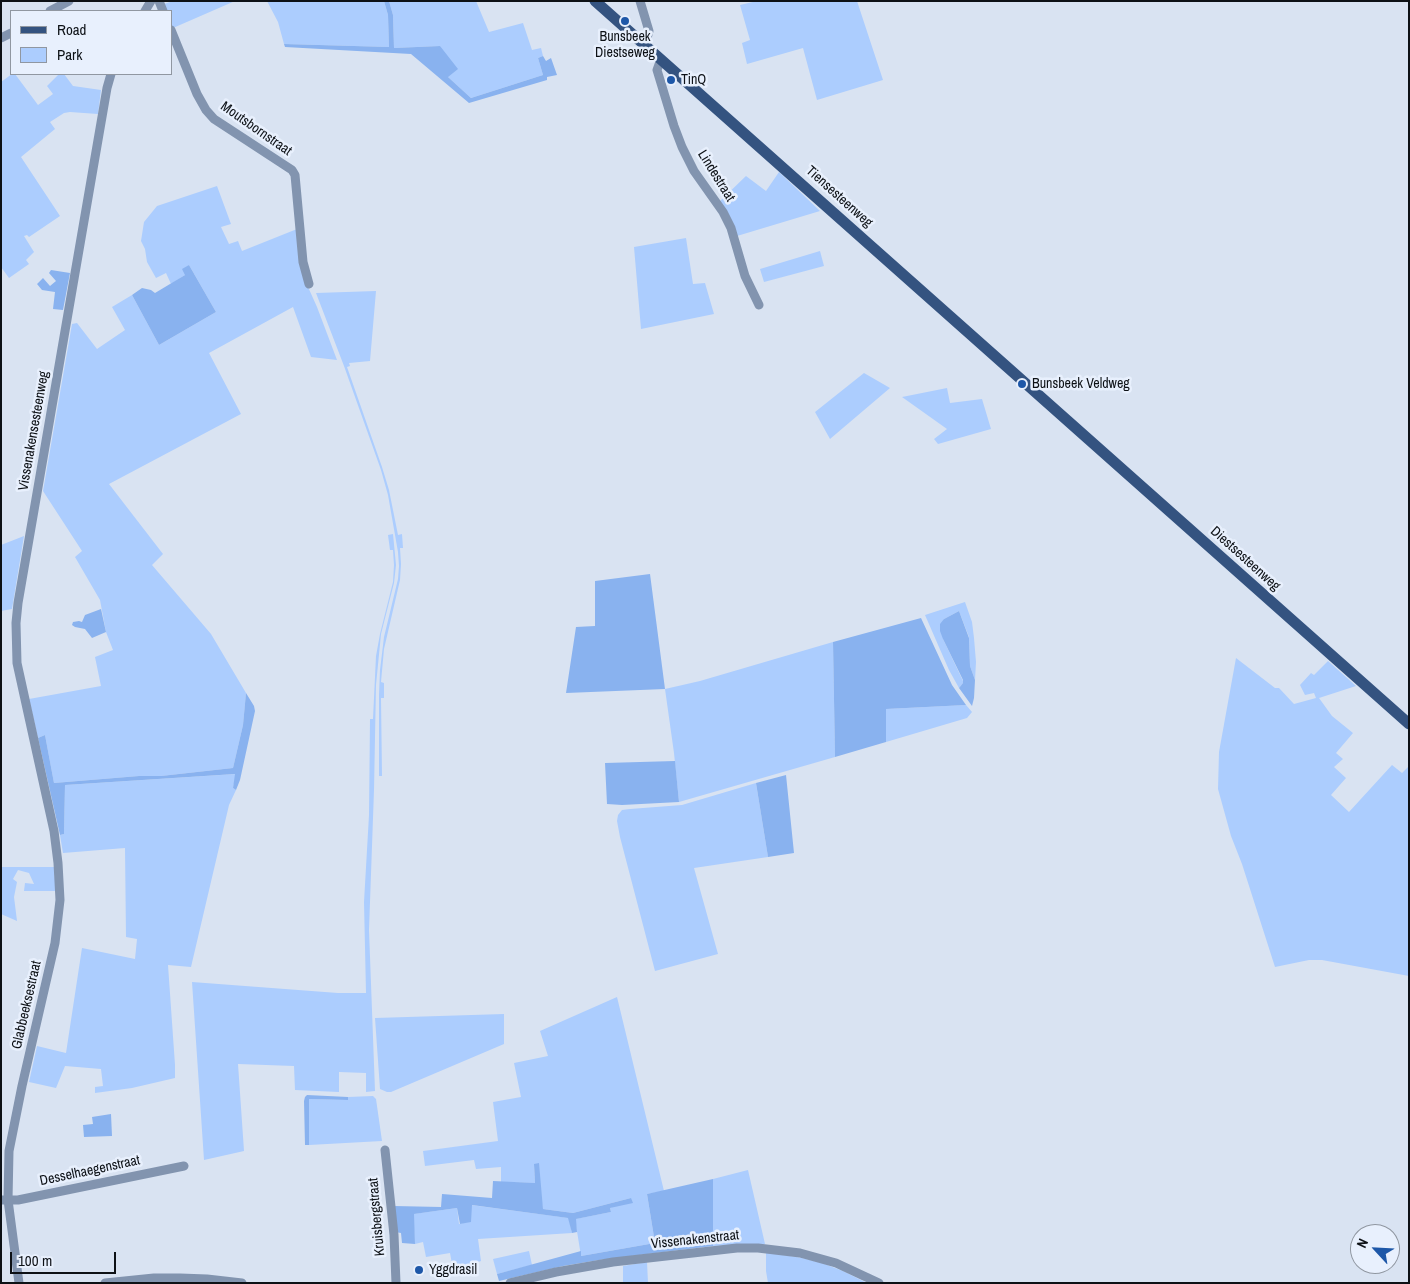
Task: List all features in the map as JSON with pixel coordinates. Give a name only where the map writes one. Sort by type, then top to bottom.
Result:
[{"type":"main road","name":"Tiensesteenweg","points":[[596,1],[1062,416]]},
{"type":"main road","name":"Diestsesteenweg","points":[[1062,416],[1409,724]]},
{"type":"street","points":[[52,10],[69,1]]},
{"type":"street","points":[[640,1],[648,32],[648,38],[643,43]]},
{"type":"street","name":"Moutsbornstraat","points":[[172,32],[206,110],[214,119],[292,170],[295,175],[303,262],[309,284]]},
{"type":"street","name":"Lindestraat","points":[[661,59],[657,70],[682,147],[694,171],[731,228],[745,276],[759,305]]},
{"type":"street","name":"Vissenakensesteenweg","points":[[45,792],[17,663],[16,623],[35,504],[111,75]]},
{"type":"street","name":"Glabbeeksestraat","points":[[19,1283],[5,1200],[8,1160],[59,919],[60,900],[57,853],[45,792]]},
{"type":"street","name":"Kruisbergstraat","points":[[385,1150],[393,1225],[396,1283]]},
{"type":"street","name":"Desselhaegenstraat","points":[[5,1200],[18,1200],[184,1166]]},
{"type":"street","name":"Vissenakenstraat","points":[[510,1283],[574,1268],[613,1262],[737,1248],[758,1248],[780,1249],[836,1263],[879,1283]]},
{"type":"street","points":[[105,1283],[154,1278],[180,1278],[242,1283]]},
{"type":"green space","points":[[173,1],[235,1],[173,28],[172,10],[166,10],[164,4]]},
{"type":"green space","points":[[267,1],[384,1],[388,15],[389,47],[284,44],[278,22]]},
{"type":"green space","points":[[389,1],[476,1],[489,32],[523,23],[532,50],[541,48],[543,56],[538,58],[543,75],[471,98],[448,77],[440,46],[394,48],[393,15]]},
{"type":"green space","points":[[757,1],[857,1],[883,80],[817,100],[803,48],[747,64],[742,43],[750,40],[740,5]]},
{"type":"green space","points":[[11,75],[16,75],[38,105],[53,94],[47,86],[58,75],[65,75],[73,86],[101,90],[98,114],[64,113],[50,122],[55,129],[21,157],[60,216],[29,237],[27,235],[24,236],[34,252],[26,260],[29,264],[9,278],[1,267],[1,82]]},
{"type":"green space","points":[[779,172],[820,211],[737,236],[718,203],[746,176],[766,191]]},
{"type":"green space","points":[[217,186],[231,224],[221,227],[229,244],[238,241],[242,251],[297,229],[304,278],[337,360],[311,357],[293,307],[209,353],[241,414],[109,484],[163,554],[152,565],[211,634],[246,693],[243,725],[233,768],[161,776],[54,783],[45,735],[38,738],[29,699],[101,686],[95,657],[113,650],[106,632],[100,600],[75,557],[82,551],[43,491],[72,324],[77,323],[97,349],[125,330],[112,307],[132,295],[159,345],[216,312],[189,265],[185,275],[171,284],[166,273],[156,278],[147,262],[145,249],[141,241],[144,222],[157,206]]},
{"type":"green space","points":[[686,238],[693,284],[705,283],[714,314],[641,329],[634,247]]},
{"type":"green space","points":[[820,251],[824,266],[764,282],[760,269]]},
{"type":"green space","points":[[376,291],[370,361],[349,363],[350,366],[347,367],[389,490],[398,535],[402,534],[403,548],[400,548],[400,580],[384,649],[381,682],[384,683],[384,698],[381,698],[382,776],[379,776],[380,670],[384,637],[398,579],[398,552],[388,495],[381,470],[316,293]]},
{"type":"green space","points":[[864,373],[890,388],[830,439],[815,412]]},
{"type":"green space","points":[[947,388],[950,403],[982,399],[991,429],[938,444],[934,439],[947,429],[902,397]]},
{"type":"green space","points":[[393,534],[396,565],[394,583],[381,634],[376,685],[369,930],[375,1091],[366,1092],[366,1073],[339,1072],[339,1092],[295,1090],[294,1066],[238,1064],[244,1151],[204,1160],[192,982],[338,993],[366,993],[364,902],[369,815],[370,719],[373,719],[376,656],[380,634],[393,582],[393,550],[390,550],[388,535]]},
{"type":"green space","points":[[24,536],[12,609],[1,611],[1,545]]},
{"type":"green space","points":[[965,602],[972,622],[976,662],[975,680],[970,666],[969,637],[959,611],[944,619],[943,639],[963,681],[959,688],[925,615]]},
{"type":"green space","points":[[833,642],[835,757],[679,802],[665,689],[700,681]]},
{"type":"green space","points":[[1236,658],[1275,688],[1279,688],[1294,704],[1316,698],[1314,693],[1305,695],[1300,685],[1311,673],[1314,675],[1328,661],[1356,686],[1319,698],[1332,716],[1353,733],[1336,753],[1343,759],[1334,767],[1346,778],[1331,795],[1349,812],[1392,765],[1402,773],[1409,766],[1409,976],[1322,960],[1309,960],[1275,967],[1242,864],[1231,836],[1218,789],[1219,752]]},
{"type":"green space","points":[[966,705],[972,712],[967,718],[886,742],[886,709]]},
{"type":"green space","points":[[236,774],[233,788],[236,790],[229,805],[191,967],[168,965],[175,1078],[132,1088],[95,1093],[95,1087],[103,1086],[101,1069],[65,1066],[56,1088],[29,1082],[37,1046],[66,1053],[82,948],[135,959],[137,939],[126,937],[125,848],[63,853],[60,835],[64,834],[65,785]]},
{"type":"green space","points":[[756,783],[768,857],[694,868],[718,954],[655,971],[620,837],[617,821],[618,815],[622,810],[682,805]]},
{"type":"green space","points":[[1,867],[54,867],[56,891],[24,891],[25,883],[34,884],[29,873],[18,870],[13,879],[17,882],[14,897],[17,921],[1,914]]},
{"type":"green space","points":[[617,997],[664,1191],[647,1194],[655,1243],[581,1256],[575,1219],[611,1212],[610,1208],[631,1198],[573,1213],[543,1209],[534,1164],[535,1183],[501,1182],[501,1167],[476,1169],[474,1160],[425,1166],[423,1151],[498,1141],[493,1102],[521,1097],[514,1063],[548,1056],[540,1031]]},
{"type":"green space","points":[[504,1014],[504,1044],[391,1092],[380,1089],[375,1018]]},
{"type":"green space","points":[[373,1096],[376,1099],[382,1141],[309,1145],[309,1099],[348,1100],[348,1097]]},
{"type":"green space","points":[[748,1170],[765,1244],[713,1246],[713,1179]]},
{"type":"green space","points":[[471,1205],[569,1218],[572,1233],[478,1239],[481,1261],[459,1269],[460,1274],[454,1275],[450,1253],[426,1257],[423,1242],[415,1244],[413,1214],[457,1208],[459,1224],[471,1221]]},
{"type":"green space","points":[[529,1251],[532,1265],[497,1274],[493,1259]]},
{"type":"green space","points":[[766,1252],[822,1263],[867,1283],[768,1283]]},
{"type":"green space","points":[[647,1262],[648,1283],[623,1283],[623,1266]]},
{"type":"shaded area","points":[[384,1],[389,1],[393,15],[394,48],[440,46],[458,69],[448,77],[471,98],[543,75],[538,58],[543,56],[546,61],[551,58],[557,75],[547,77],[547,80],[469,103],[411,54],[285,47],[284,44],[389,47],[388,15]]},
{"type":"shaded area","points":[[189,265],[216,312],[159,345],[132,295],[142,288],[155,293],[185,275],[182,269]]},
{"type":"shaded area","points":[[51,270],[70,273],[63,310],[53,309],[55,292],[42,290],[37,284],[43,278],[50,286],[56,281],[49,273]]},
{"type":"shaded area","points":[[650,574],[665,689],[566,693],[576,627],[595,626],[595,581]]},
{"type":"shaded area","points":[[101,609],[106,632],[92,638],[85,629],[72,625],[73,622],[82,622],[85,615]]},
{"type":"shaded area","points":[[959,611],[969,638],[970,666],[975,680],[972,706],[959,688],[963,680],[940,631],[940,624],[944,619]]},
{"type":"shaded area","points":[[921,618],[952,685],[966,705],[886,709],[886,742],[835,757],[833,642]]},
{"type":"shaded area","points":[[246,693],[255,711],[240,780],[236,790],[233,788],[235,774],[65,785],[64,834],[60,835],[38,738],[45,735],[54,783],[161,776],[233,768],[243,725]]},
{"type":"shaded area","points":[[675,761],[679,802],[607,804],[605,763]]},
{"type":"shaded area","points":[[786,775],[794,853],[768,857],[756,783]]},
{"type":"shaded area","points":[[307,1095],[348,1097],[348,1100],[309,1099],[309,1145],[305,1145],[304,1101]]},
{"type":"shaded area","points":[[111,1114],[112,1136],[84,1137],[83,1125],[93,1124],[92,1117]]},
{"type":"shaded area","points":[[539,1163],[543,1209],[573,1213],[631,1198],[633,1203],[610,1208],[611,1212],[576,1219],[577,1232],[572,1233],[568,1218],[472,1205],[471,1222],[460,1224],[457,1208],[414,1214],[415,1244],[402,1243],[401,1233],[395,1232],[394,1206],[441,1207],[442,1194],[492,1198],[493,1181],[535,1183],[534,1164]]},
{"type":"shaded area","points":[[713,1179],[713,1246],[599,1260],[563,1266],[499,1281],[497,1274],[581,1251],[581,1256],[655,1243],[647,1194]]},
{"type":"place","name":"Bunsbeek Diestseweg","points":[[625,21]]},
{"type":"place","name":"TinQ","points":[[671,80]]},
{"type":"place","name":"Bunsbeek Veldweg","points":[[1022,384]]},
{"type":"place","name":"Yggdrasil","points":[[419,1270]]}]
